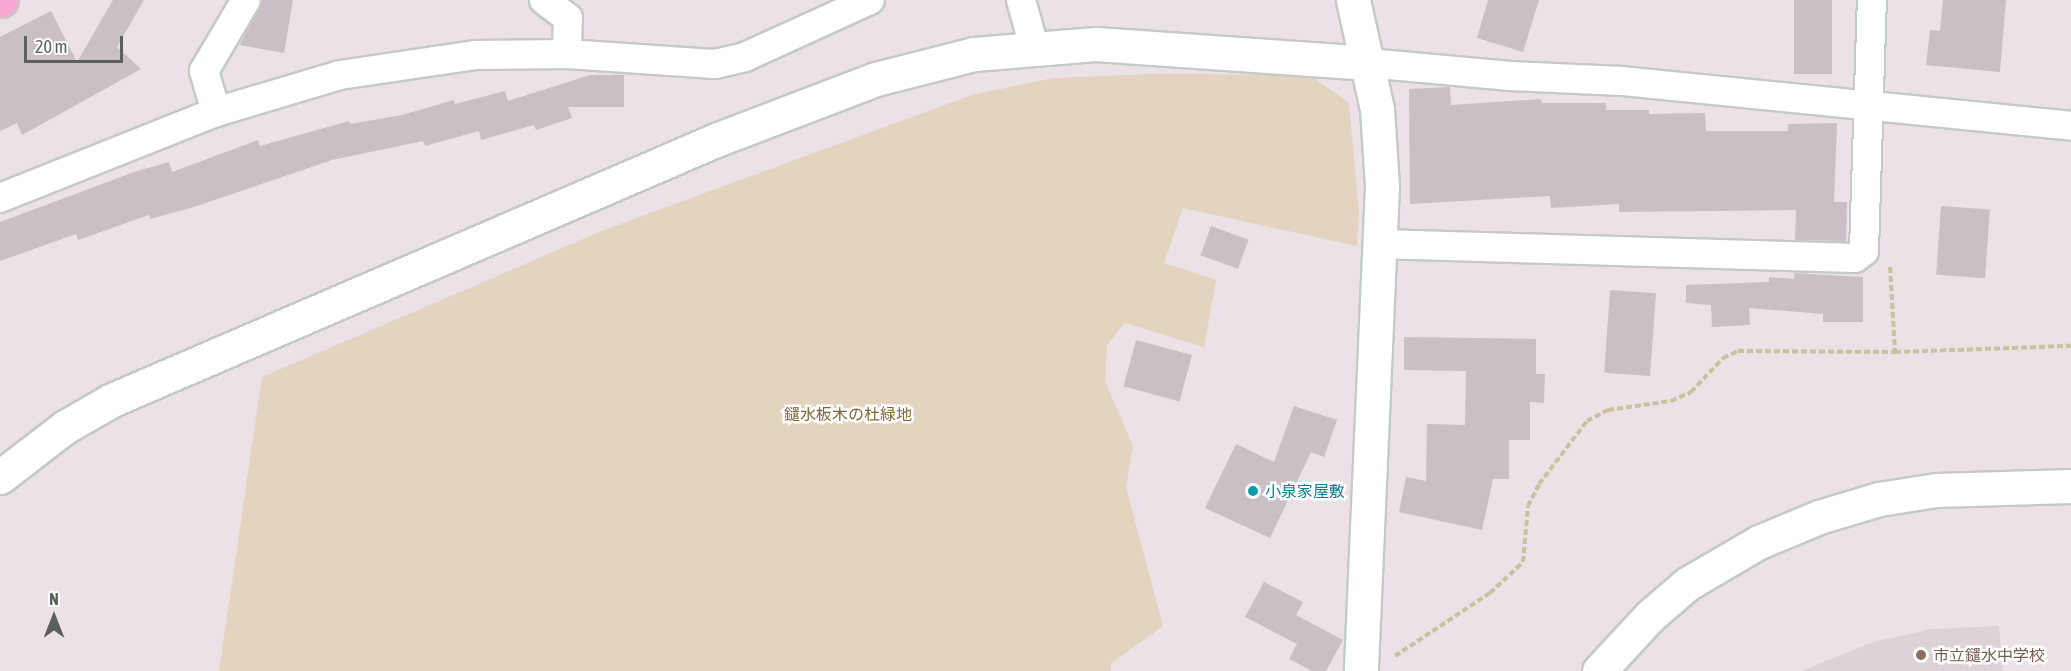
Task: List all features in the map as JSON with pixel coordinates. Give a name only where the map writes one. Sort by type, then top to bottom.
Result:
[{"type":"street","points":[[216,112],[204,71],[246,0]]},
{"type":"street","points":[[544,0],[568,18],[567,54]]},
{"type":"street","points":[[0,198],[216,112],[340,75],[475,55],[567,54],[715,64],[745,57],[870,0]]},
{"type":"street","points":[[1021,0],[1034,47]]},
{"type":"street","points":[[1353,0],[1368,63],[1381,149],[1380,244],[1361,671]]},
{"type":"street","points":[[1380,244],[1855,258],[1864,250],[1871,108],[1872,0]]},
{"type":"street","points":[[0,477],[65,427],[112,400],[716,140],[876,79],[974,54],[1034,47],[1145,45],[1510,76],[1623,81],[1871,108],[2071,126]]},
{"type":"street","points":[[1599,671],[1650,616],[1687,584],[1760,542],[1819,517],[1879,499],[1936,490],[2071,486]]},
{"type":"path","points":[[1864,250],[1893,269],[1895,352]]},
{"type":"path","points":[[1392,658],[1490,593],[1523,562],[1528,506],[1539,484],[1587,421],[1608,410],[1671,401],[1691,392],[1723,358],[1738,351],[1895,352],[2071,346]]},
{"type":"shaded area","name":"市立鑓水中学校","points":[[1999,626],[2003,671],[1802,671],[1873,642],[1933,629]]},
{"type":"green space","name":"鑓水板木の杜緑地","points":[[1154,74],[1310,75],[1349,103],[1359,212],[1357,246],[1183,208],[1164,263],[1216,280],[1204,347],[1125,323],[1107,345],[1105,381],[1133,446],[1126,487],[1163,626],[1111,663],[1111,671],[219,671],[262,377],[604,230],[972,95],[1053,78]]},
{"type":"building","points":[[113,0],[144,0],[117,47],[141,69],[22,135],[17,123],[0,131],[0,37],[51,11],[77,62]]},
{"type":"building","points":[[262,0],[293,0],[284,53],[240,45]]},
{"type":"building","points":[[1488,0],[1539,0],[1523,52],[1477,38]]},
{"type":"building","points":[[1794,0],[1832,0],[1832,74],[1794,74]]},
{"type":"building","points":[[1943,0],[2006,0],[2000,72],[1926,65],[1930,30],[1940,31]]},
{"type":"building","points":[[590,75],[624,75],[624,107],[568,107],[572,118],[536,130],[534,125],[481,140],[479,131],[425,146],[423,141],[332,160],[194,207],[150,219],[149,215],[78,240],[76,234],[0,261],[0,222],[137,171],[169,162],[172,172],[258,140],[260,146],[349,121],[350,124],[402,115],[454,100],[455,104],[505,91],[508,101]]},
{"type":"building","points":[[1450,87],[1451,105],[1541,99],[1542,103],[1606,103],[1606,110],[1649,110],[1649,114],[1705,113],[1706,131],[1788,131],[1788,124],[1837,123],[1834,202],[1847,202],[1846,241],[1795,240],[1796,210],[1619,212],[1619,204],[1551,208],[1550,196],[1410,204],[1409,89]]},
{"type":"building","points":[[1941,206],[1990,209],[1985,278],[1936,275]]},
{"type":"building","points":[[1211,226],[1249,240],[1238,269],[1200,255]]},
{"type":"building","points":[[1794,273],[1863,277],[1863,322],[1823,322],[1823,314],[1749,308],[1750,325],[1712,327],[1711,305],[1686,303],[1686,285],[1769,282],[1769,277],[1794,279]]},
{"type":"building","points":[[1610,290],[1656,293],[1650,376],[1604,373]]},
{"type":"building","points":[[1404,337],[1536,339],[1536,374],[1545,374],[1544,403],[1530,402],[1530,440],[1509,440],[1509,479],[1493,479],[1482,530],[1399,512],[1406,477],[1426,481],[1427,424],[1465,425],[1466,371],[1404,370]]},
{"type":"building","points":[[1136,340],[1192,355],[1180,401],[1124,386]]},
{"type":"building","name":"小泉家屋敷","points":[[1294,406],[1337,420],[1324,457],[1311,452],[1270,538],[1205,508],[1236,444],[1274,462]]},
{"type":"building","points":[[1264,582],[1303,602],[1296,615],[1343,640],[1326,671],[1312,671],[1289,659],[1297,644],[1245,617]]},
{"type":"place","name":"小泉家屋敷","points":[[1253,491]]},
{"type":"place","name":"市立鑓水中学校","points":[[1921,655]]}]
